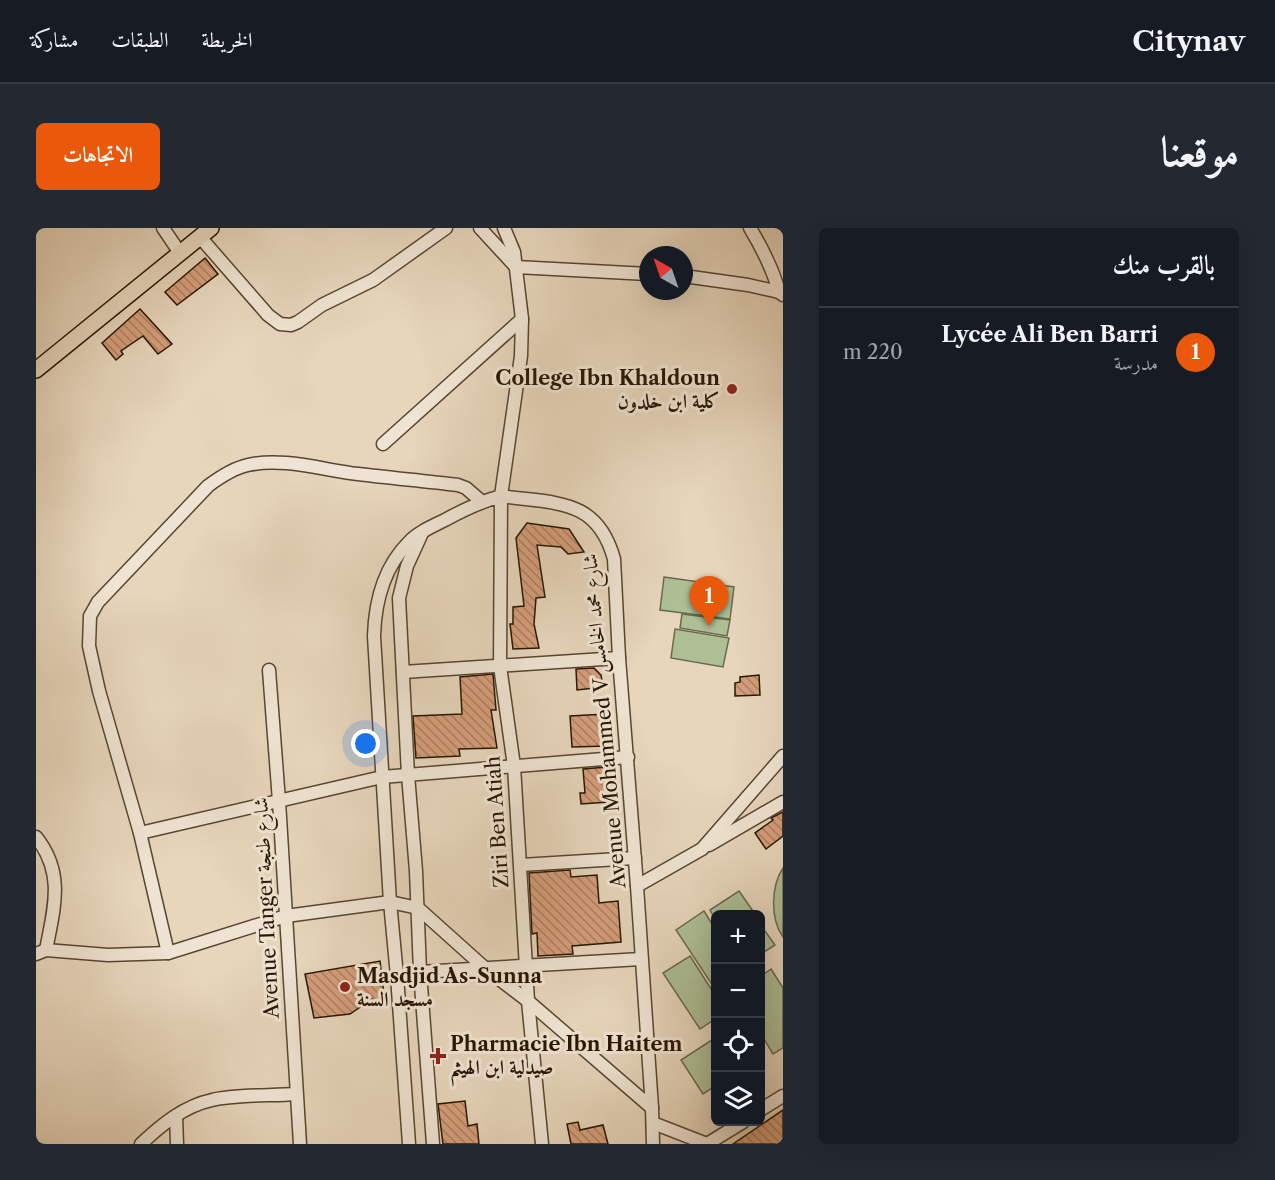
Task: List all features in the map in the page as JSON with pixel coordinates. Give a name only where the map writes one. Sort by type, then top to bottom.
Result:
[{"type":"main road","points":[[36,370],[206,232]]},
{"type":"street","points":[[162,228],[180,253]]},
{"type":"street","points":[[206,232],[268,315],[280,324],[291,325],[322,304],[373,280],[446,228]]},
{"type":"street","points":[[480,228],[516,267],[639,274]]},
{"type":"street","points":[[409,1144],[382,777],[374,636],[375,611],[383,583],[394,562],[410,541],[481,501],[501,496],[521,356],[522,319],[512,245],[504,228]]},
{"type":"street","points":[[750,228],[766,256],[781,294]]},
{"type":"street","points":[[693,277],[748,285],[781,294]]},
{"type":"street","points":[[383,444],[522,319]]},
{"type":"street","points":[[168,953],[140,833],[89,646],[90,616],[98,602],[208,486],[220,477],[248,465],[271,463],[458,485],[466,488],[481,501]]},
{"type":"street","name":"Avenue Mohammed V شارع محمد الخامس","points":[[501,496],[578,509],[591,516],[604,531],[614,559],[653,1144]]},
{"type":"street","name":"Ziri Ben Atiah","points":[[501,496],[500,666],[514,766],[528,1001],[542,1144]]},
{"type":"street","points":[[422,533],[405,572],[399,598],[420,972],[433,1144]]},
{"type":"street","points":[[403,672],[619,658]]},
{"type":"street","name":"Avenue Tanger شارع طنجة","points":[[269,670],[300,1144]]},
{"type":"street","points":[[702,849],[783,756]]},
{"type":"street","points":[[140,833],[382,777],[628,757]]},
{"type":"street","points":[[637,886],[783,802]]},
{"type":"street","points":[[36,837],[45,848],[54,871],[55,905],[41,952],[108,955],[168,953],[286,916],[390,902],[418,908],[486,969],[528,1001],[652,1108]]},
{"type":"street","points":[[521,865],[635,858]]},
{"type":"street","points":[[397,976],[420,972],[641,958]]},
{"type":"street","points":[[141,1144],[161,1125],[194,1106],[213,1099],[296,1094]]},
{"type":"street","points":[[765,1107],[783,1096]]},
{"type":"street","points":[[176,1116],[177,1144]]},
{"type":"street","points":[[653,1123],[707,1144],[736,1126]]},
{"type":"green space","points":[[664,577],[734,587],[730,619],[660,610]]},
{"type":"green space","points":[[682,614],[730,620],[727,636],[680,628]]},
{"type":"green space","points":[[675,629],[729,638],[723,667],[671,658]]},
{"type":"green space","points":[[783,868],[783,937],[774,912],[774,893]]},
{"type":"green space","points":[[739,891],[752,910],[711,912],[710,910]]},
{"type":"green space","points":[[704,911],[711,922],[711,983],[676,930]]},
{"type":"green space","points":[[765,931],[775,945],[765,951]]},
{"type":"green space","points":[[690,956],[711,989],[711,1022],[700,1029],[663,973]]},
{"type":"green space","points":[[771,969],[783,988],[783,1048],[773,1054],[765,1041],[765,973]]},
{"type":"green space","points":[[711,1041],[711,1089],[703,1094],[681,1060]]},
{"type":"building","points":[[205,258],[218,274],[177,305],[165,292]]},
{"type":"building","points":[[140,309],[172,344],[158,354],[143,336],[121,351],[123,354],[116,360],[102,343]]},
{"type":"building","points":[[527,523],[569,529],[584,552],[568,554],[561,547],[537,545],[545,597],[536,598],[534,624],[539,648],[513,649],[510,624],[513,624],[513,607],[524,606],[516,538]]},
{"type":"building","points":[[594,668],[601,675],[603,687],[577,690],[576,669]]},
{"type":"building","points":[[493,674],[496,710],[491,710],[497,748],[459,749],[460,756],[416,758],[413,716],[462,714],[460,677]]},
{"type":"building","points":[[759,675],[760,695],[735,696],[735,683],[740,682],[740,677]]},
{"type":"building","points":[[606,714],[607,746],[572,747],[570,716]]},
{"type":"building","points":[[607,767],[609,802],[581,804],[580,793],[585,793],[583,769]]},
{"type":"building","points":[[783,812],[783,836],[766,849],[755,833],[773,820],[771,818]]},
{"type":"building","points":[[570,870],[571,877],[597,875],[599,903],[618,901],[621,942],[572,946],[573,954],[538,956],[537,933],[532,934],[529,873]]},
{"type":"building","name":"Masdjid As-Sunna مسجد السنة","points":[[380,961],[385,1003],[372,999],[350,1014],[314,1018],[305,974]]},
{"type":"building","points":[[465,1101],[468,1126],[477,1124],[479,1144],[443,1144],[438,1104]]},
{"type":"building","points":[[783,1110],[783,1144],[733,1144],[759,1126],[765,1126],[765,1122]]},
{"type":"building","points":[[578,1122],[580,1130],[603,1125],[608,1144],[571,1144],[567,1124]]},
{"type":"place","name":"College Ibn Khaldoun كلية ابن خلدون","points":[[732,389]]},
{"type":"place","name":"Lycée Ali Ben Barri","points":[[709,626]]},
{"type":"place","name":"Masdjid As-Sunna مسجد السنة","points":[[345,987]]},
{"type":"place","name":"Pharmacie Ibn Haitem صيدلية ابن الهيثم","points":[[438,1056]]}]
